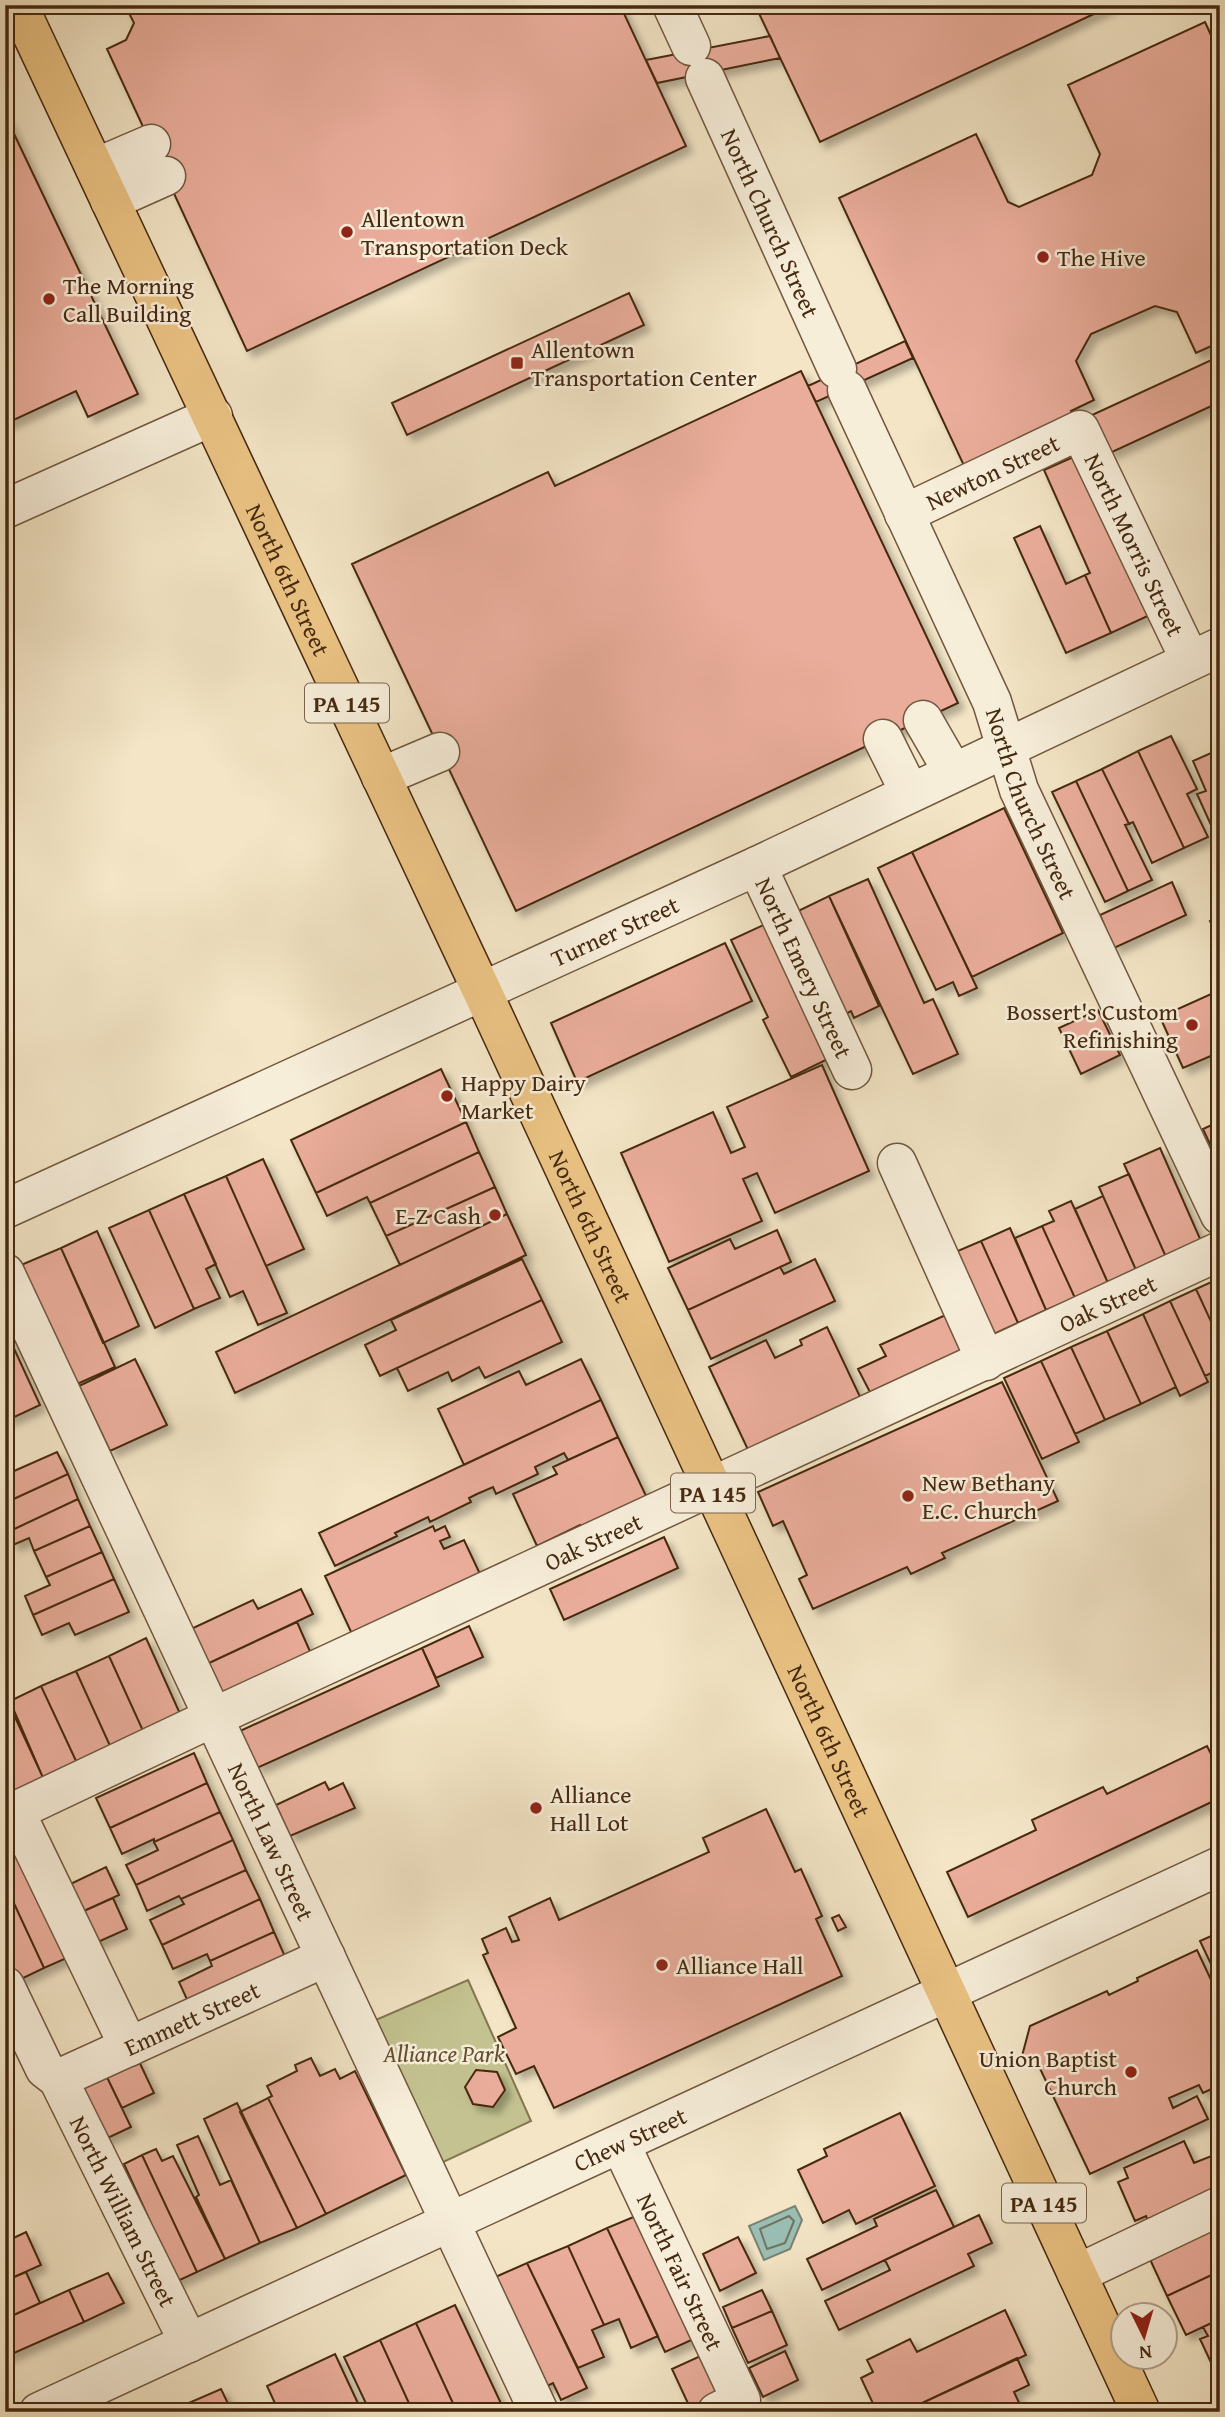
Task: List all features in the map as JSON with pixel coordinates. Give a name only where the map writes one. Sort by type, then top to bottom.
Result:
[{"type":"main road","name":"North 6th Street","points":[[18,5],[482,991],[1141,2412]]},
{"type":"street","name":"North Church Street","points":[[672,5],[992,702],[1019,790],[1220,1215]]},
{"type":"street","points":[[103,184],[158,160]]},
{"type":"street","points":[[5,509],[213,416]]},
{"type":"street","name":"Newton Street","points":[[904,514],[1080,430]]},
{"type":"street","name":"North Morris Street","points":[[1080,430],[1205,653]]},
{"type":"street","name":"Turner Street","points":[[5,1209],[757,866],[1205,653]]},
{"type":"street","points":[[903,730],[931,782]]},
{"type":"street","points":[[381,777],[440,752]]},
{"type":"street","name":"North Emery Street","points":[[757,866],[852,1070]]},
{"type":"street","points":[[897,1163],[986,1361]]},
{"type":"street","name":"Oak Street","points":[[10,1814],[1220,1251]]},
{"type":"street","name":"North Law Street","points":[[5,1273],[540,2412]]},
{"type":"street","points":[[10,1814],[129,2047]]},
{"type":"street","name":"Chew Street","points":[[39,2412],[1220,1866]]},
{"type":"street","name":"Emmett Street","points":[[58,2080],[326,1957]]},
{"type":"street","name":"North William Street","points":[[5,1986],[45,2069],[58,2080],[189,2343]]},
{"type":"street","name":"North Fair Street","points":[[621,2145],[729,2406]]},
{"type":"street","points":[[1077,2274],[1220,2207]]},
{"type":"green space","name":"Alliance Park","points":[[468,1980],[531,2121],[439,2164],[371,2022]]},
{"type":"water","points":[[795,2206],[802,2220],[790,2249],[764,2260],[749,2226]]},
{"type":"building","name":"Allentown Transportation Deck","points":[[125,5],[620,5],[686,146],[247,351],[107,49],[126,40],[134,23]]},
{"type":"building","points":[[755,5],[1113,5],[820,142]]},
{"type":"building","name":"The Hive","points":[[1205,22],[1220,55],[1220,342],[1196,353],[1177,312],[1155,306],[1091,334],[1076,361],[1094,400],[1071,411],[1076,420],[966,470],[839,198],[976,134],[1008,202],[1019,207],[1092,175],[1100,154],[1068,85]]},
{"type":"building","points":[[770,36],[780,58],[657,83],[646,60]]},
{"type":"building","name":"The Morning Call Building","points":[[5,115],[138,394],[88,417],[76,391],[5,424]]},
{"type":"building","points":[[629,293],[644,325],[407,435],[392,403]]},
{"type":"building","points":[[905,341],[913,358],[816,402],[808,386]]},
{"type":"building","points":[[1220,356],[1220,402],[1110,453],[1092,415]]},
{"type":"building","points":[[801,371],[958,703],[516,911],[352,564],[548,472],[555,486]]},
{"type":"building","points":[[1080,454],[1152,614],[1111,633],[1085,575],[1090,573],[1044,470]]},
{"type":"building","points":[[1040,526],[1066,584],[1085,575],[1111,633],[1066,653],[1014,538]]},
{"type":"building","points":[[1171,736],[1197,789],[1187,794],[1208,837],[1184,848],[1138,751]]},
{"type":"building","points":[[1220,749],[1220,845],[1197,794],[1206,791],[1193,761]]},
{"type":"building","points":[[1138,751],[1184,848],[1152,863],[1133,822],[1129,824],[1102,769]]},
{"type":"building","points":[[1102,769],[1152,880],[1128,891],[1076,781]]},
{"type":"building","points":[[1076,781],[1128,891],[1105,902],[1052,792]]},
{"type":"building","points":[[1004,808],[1063,933],[972,977],[912,852]]},
{"type":"building","points":[[912,852],[977,988],[959,996],[953,982],[936,990],[878,868]]},
{"type":"building","points":[[868,879],[924,1003],[933,999],[958,1054],[913,1074],[829,896]]},
{"type":"building","points":[[1172,882],[1186,915],[1114,948],[1100,915]]},
{"type":"building","points":[[829,896],[879,1006],[854,1018],[851,1011],[833,1020],[794,913]]},
{"type":"building","points":[[1220,917],[1220,943],[1210,921]]},
{"type":"building","points":[[770,922],[834,1056],[791,1077],[763,1020],[768,1017],[731,940]]},
{"type":"building","points":[[725,943],[752,1001],[577,1082],[551,1023]]},
{"type":"building","name":"Bossert's Custom Refinishing","points":[[1220,990],[1220,1052],[1183,1068],[1160,1017]]},
{"type":"building","points":[[1098,1010],[1120,1055],[1081,1074],[1059,1028]]},
{"type":"building","points":[[822,1065],[869,1171],[775,1213],[757,1173],[743,1179],[762,1221],[669,1262],[621,1153],[713,1112],[731,1153],[745,1147],[727,1107]]},
{"type":"building","points":[[441,1069],[466,1122],[316,1193],[291,1140]]},
{"type":"building","points":[[1220,1121],[1220,1166],[1203,1129]]},
{"type":"building","points":[[466,1122],[479,1152],[370,1203],[367,1197],[327,1216],[316,1193]]},
{"type":"building","points":[[1160,1148],[1201,1241],[1166,1257],[1124,1164]]},
{"type":"building","points":[[479,1152],[495,1187],[386,1236],[370,1203]]},
{"type":"building","points":[[263,1159],[304,1249],[266,1266],[226,1176]]},
{"type":"building","points":[[1129,1174],[1166,1257],[1136,1270],[1099,1187]]},
{"type":"building","points":[[226,1176],[287,1313],[258,1325],[243,1291],[230,1297],[184,1194]]},
{"type":"building","points":[[495,1187],[507,1214],[400,1265],[386,1236]]},
{"type":"building","points":[[184,1194],[216,1264],[206,1269],[220,1298],[194,1309],[149,1210]]},
{"type":"building","points":[[1103,1196],[1136,1270],[1108,1283],[1075,1209]]},
{"type":"building","points":[[1071,1201],[1108,1283],[1075,1298],[1042,1226],[1054,1221],[1049,1211]]},
{"type":"building","points":[[149,1210],[194,1309],[155,1328],[109,1228]]},
{"type":"building","points":[[507,1214],[526,1255],[235,1393],[216,1352]]},
{"type":"building","points":[[1042,1226],[1075,1298],[1046,1310],[1015,1238]]},
{"type":"building","points":[[1010,1228],[1046,1310],[1018,1323],[981,1241]]},
{"type":"building","points":[[777,1230],[791,1262],[688,1310],[668,1268],[730,1239],[735,1249]]},
{"type":"building","points":[[97,1231],[139,1326],[103,1343],[61,1248]]},
{"type":"building","points":[[981,1241],[1018,1323],[983,1339],[946,1256]]},
{"type":"building","points":[[61,1248],[115,1367],[75,1385],[21,1265]]},
{"type":"building","points":[[522,1259],[542,1300],[380,1376],[365,1345],[396,1330],[391,1320]]},
{"type":"building","points":[[815,1259],[835,1301],[711,1359],[688,1310],[780,1267],[784,1274]]},
{"type":"building","points":[[1220,1278],[1220,1341],[1196,1289]]},
{"type":"building","points":[[1196,1289],[1220,1341],[1220,1369],[1205,1376],[1170,1301]]},
{"type":"building","points":[[542,1300],[562,1342],[485,1378],[479,1367],[452,1381],[448,1372],[408,1391],[397,1368]]},
{"type":"building","points":[[1170,1301],[1208,1382],[1180,1396],[1143,1314]]},
{"type":"building","points":[[952,1312],[970,1350],[872,1396],[858,1369],[886,1356],[880,1345]]},
{"type":"building","points":[[1143,1314],[1176,1387],[1141,1404],[1107,1331]]},
{"type":"building","points":[[827,1327],[862,1401],[750,1454],[709,1367],[766,1340],[775,1358],[802,1345],[800,1340]]},
{"type":"building","points":[[5,1329],[40,1405],[8,1420],[5,1414]]},
{"type":"building","points":[[1107,1331],[1141,1404],[1105,1420],[1071,1347]]},
{"type":"building","points":[[1071,1347],[1105,1420],[1075,1434],[1041,1361]]},
{"type":"building","points":[[135,1359],[167,1425],[110,1451],[79,1386]]},
{"type":"building","points":[[581,1359],[601,1400],[464,1465],[438,1409],[519,1371],[526,1385]]},
{"type":"building","points":[[1041,1361],[1079,1442],[1042,1459],[1004,1378]]},
{"type":"building","name":"New Bethany E.C. Church","points":[[1002,1382],[1058,1501],[942,1553],[945,1558],[911,1574],[907,1567],[813,1609],[799,1579],[807,1575],[783,1521],[773,1526],[758,1492]]},
{"type":"building","points":[[601,1400],[618,1437],[568,1460],[564,1453],[535,1467],[538,1474],[496,1494],[493,1487],[477,1494],[469,1498],[471,1502],[430,1522],[428,1517],[395,1533],[397,1536],[335,1566],[319,1533]]},
{"type":"building","points":[[618,1437],[648,1500],[583,1530],[580,1525],[537,1546],[513,1494],[557,1474],[553,1467]]},
{"type":"building","points":[[57,1452],[68,1474],[5,1503],[5,1475]]},
{"type":"building","points":[[68,1474],[78,1499],[8,1532],[5,1526],[5,1503]]},
{"type":"building","points":[[78,1499],[90,1526],[34,1551],[29,1538],[13,1545],[8,1532]]},
{"type":"building","points":[[90,1526],[102,1552],[46,1577],[34,1551]]},
{"type":"building","points":[[433,1526],[435,1531],[445,1526],[450,1537],[440,1541],[444,1549],[464,1540],[480,1574],[352,1634],[325,1576]]},
{"type":"building","points":[[664,1537],[678,1568],[564,1620],[550,1589]]},
{"type":"building","points":[[102,1552],[114,1579],[33,1615],[25,1596],[50,1585],[46,1577]]},
{"type":"building","points":[[114,1579],[129,1612],[75,1635],[69,1623],[42,1635],[33,1615]]},
{"type":"building","points":[[301,1589],[313,1614],[207,1664],[191,1629],[253,1600],[258,1609]]},
{"type":"building","points":[[297,1622],[312,1656],[223,1697],[207,1664]]},
{"type":"building","points":[[469,1626],[483,1657],[436,1678],[422,1648]]},
{"type":"building","points":[[146,1638],[181,1716],[144,1733],[109,1656]]},
{"type":"building","points":[[422,1648],[439,1686],[257,1768],[240,1731]]},
{"type":"building","points":[[109,1656],[144,1733],[111,1748],[76,1671]]},
{"type":"building","points":[[76,1671],[111,1748],[77,1763],[41,1686]]},
{"type":"building","points":[[41,1686],[77,1763],[44,1780],[8,1702]]},
{"type":"building","points":[[12,1706],[44,1780],[11,1794],[5,1781],[5,1709]]},
{"type":"building","points":[[1207,1746],[1220,1772],[1220,1798],[968,1917],[947,1872],[1036,1830],[1032,1820],[1103,1787],[1107,1794]]},
{"type":"building","points":[[194,1753],[207,1783],[110,1828],[96,1798]]},
{"type":"building","points":[[325,1782],[329,1790],[343,1783],[355,1808],[290,1836],[276,1805]]},
{"type":"building","points":[[207,1783],[220,1812],[122,1854],[110,1828]]},
{"type":"building","name":"Alliance Hall","points":[[766,1809],[795,1872],[801,1869],[822,1916],[816,1919],[842,1976],[554,2108],[534,2066],[516,2074],[498,2037],[516,2028],[483,1955],[488,1953],[482,1939],[506,1928],[512,1942],[519,1940],[509,1917],[550,1898],[559,1920],[709,1852],[703,1838]]},
{"type":"building","points":[[220,1812],[233,1840],[136,1885],[126,1865],[158,1850],[154,1842]]},
{"type":"building","points":[[233,1840],[246,1870],[147,1911],[136,1885]]},
{"type":"building","points":[[17,1843],[69,1957],[44,1968],[5,1884],[5,1849]]},
{"type":"building","points":[[106,1867],[119,1895],[75,1915],[62,1888]]},
{"type":"building","points":[[246,1870],[260,1899],[162,1945],[150,1920],[184,1904],[181,1899]]},
{"type":"building","points":[[5,1884],[44,1968],[17,1981],[5,1955]]},
{"type":"building","points":[[113,1898],[127,1929],[89,1946],[75,1915]]},
{"type":"building","points":[[260,1899],[274,1932],[210,1961],[207,1954],[173,1969],[162,1945]]},
{"type":"building","points":[[839,1915],[846,1927],[838,1931],[832,1918]]},
{"type":"building","points":[[274,1932],[287,1961],[190,2006],[179,1982],[212,1966],[210,1961]]},
{"type":"building","points":[[1220,1932],[1220,1983],[1200,1941]]},
{"type":"building","name":"Union Baptist Church","points":[[1197,1950],[1220,1999],[1220,2085],[1203,2093],[1199,2085],[1169,2098],[1173,2108],[1197,2096],[1208,2119],[1090,2174],[1036,2060],[1022,2056],[1030,2026],[1107,1991],[1109,1995],[1138,1981],[1137,1978]]},
{"type":"building","points":[[135,2053],[154,2093],[122,2108],[103,2069]]},
{"type":"building","points":[[311,2058],[320,2076],[335,2069],[340,2079],[355,2071],[406,2175],[326,2214],[268,2098],[272,2096],[267,2086],[297,2071],[295,2065]]},
{"type":"building","points":[[103,2069],[131,2127],[97,2143],[77,2099],[82,2078]]},
{"type":"building","points":[[476,2070],[497,2072],[505,2090],[493,2107],[473,2104],[465,2087]]},
{"type":"building","points":[[268,2098],[326,2214],[297,2228],[240,2112]]},
{"type":"building","points":[[237,2103],[297,2228],[260,2243],[204,2119]]},
{"type":"building","points":[[900,2113],[935,2186],[856,2224],[849,2210],[823,2223],[798,2170],[827,2156],[824,2149]]},
{"type":"building","points":[[198,2136],[220,2185],[231,2180],[260,2243],[225,2259],[196,2197],[199,2195],[177,2145]]},
{"type":"building","points":[[1184,2141],[1194,2163],[1214,2155],[1220,2168],[1220,2195],[1150,2226],[1146,2216],[1135,2221],[1118,2182],[1128,2178],[1124,2168]]},
{"type":"building","points":[[156,2149],[162,2161],[173,2156],[225,2259],[197,2272],[142,2155]]},
{"type":"building","points":[[142,2155],[197,2272],[169,2285],[143,2224],[150,2221],[124,2164]]},
{"type":"building","points":[[936,2190],[954,2227],[822,2290],[807,2259],[877,2226],[874,2219]]},
{"type":"building","points":[[643,2213],[707,2333],[665,2352],[607,2228]]},
{"type":"building","points":[[979,2215],[992,2243],[968,2254],[974,2266],[839,2330],[825,2301],[890,2270],[885,2260]]},
{"type":"building","points":[[1220,2221],[1220,2271],[1167,2296],[1148,2255]]},
{"type":"building","points":[[607,2228],[658,2336],[631,2348],[619,2319],[604,2325],[568,2246]]},
{"type":"building","points":[[26,2232],[41,2265],[5,2281],[5,2242]]},
{"type":"building","points":[[738,2237],[756,2273],[720,2291],[703,2254]]},
{"type":"building","points":[[568,2246],[604,2325],[592,2330],[604,2357],[578,2368],[527,2263]]},
{"type":"building","points":[[527,2263],[587,2388],[561,2400],[553,2383],[541,2389],[493,2278]]},
{"type":"building","points":[[1220,2271],[1220,2319],[1186,2335],[1180,2323],[1180,2302],[1170,2302],[1167,2296]]},
{"type":"building","points":[[26,2272],[40,2303],[5,2319],[5,2281]]},
{"type":"building","points":[[108,2273],[124,2303],[84,2322],[69,2290]]},
{"type":"building","points":[[69,2290],[84,2322],[5,2357],[5,2319]]},
{"type":"building","points":[[762,2290],[772,2311],[732,2328],[723,2307]]},
{"type":"building","points":[[455,2305],[505,2412],[457,2412],[416,2323]]},
{"type":"building","points":[[1005,2310],[1026,2355],[903,2412],[877,2412],[861,2378],[873,2372],[867,2360],[910,2339],[917,2352]]},
{"type":"building","points":[[772,2311],[787,2345],[748,2363],[732,2328]]},
{"type":"building","points":[[1220,2319],[1220,2369],[1215,2371],[1200,2339],[1208,2336],[1203,2327]]},
{"type":"building","points":[[416,2323],[457,2412],[413,2412],[380,2340]]},
{"type":"building","points":[[380,2340],[413,2412],[370,2412],[344,2357]]},
{"type":"building","points":[[785,2351],[798,2380],[763,2397],[749,2368]]},
{"type":"building","points":[[707,2353],[728,2398],[692,2412],[672,2369]]},
{"type":"building","points":[[335,2354],[362,2412],[279,2412],[267,2386]]},
{"type":"building","points":[[1017,2358],[1029,2385],[1014,2392],[1022,2409],[1016,2412],[903,2412]]},
{"type":"building","points":[[221,2389],[232,2412],[187,2412],[184,2405]]},
{"type":"building","points":[[184,2405],[187,2412],[170,2412]]},
{"type":"place","name":"Allentown Transportation Deck","points":[[347,232]]},
{"type":"place","name":"The Hive","points":[[1043,257]]},
{"type":"place","name":"The Morning Call Building","points":[[49,299]]},
{"type":"place","name":"Allentown Transportation Center","points":[[517,363]]},
{"type":"place","name":"Bossert's Custom Refinishing","points":[[1192,1025]]},
{"type":"place","name":"Happy Dairy Market","points":[[447,1096]]},
{"type":"place","name":"E-Z Cash","points":[[495,1215]]},
{"type":"place","name":"New Bethany E.C. Church","points":[[908,1496]]},
{"type":"place","name":"Alliance Hall Lot","points":[[536,1808]]},
{"type":"place","name":"Alliance Hall","points":[[662,1965]]},
{"type":"place","name":"Union Baptist Church","points":[[1131,2072]]}]
